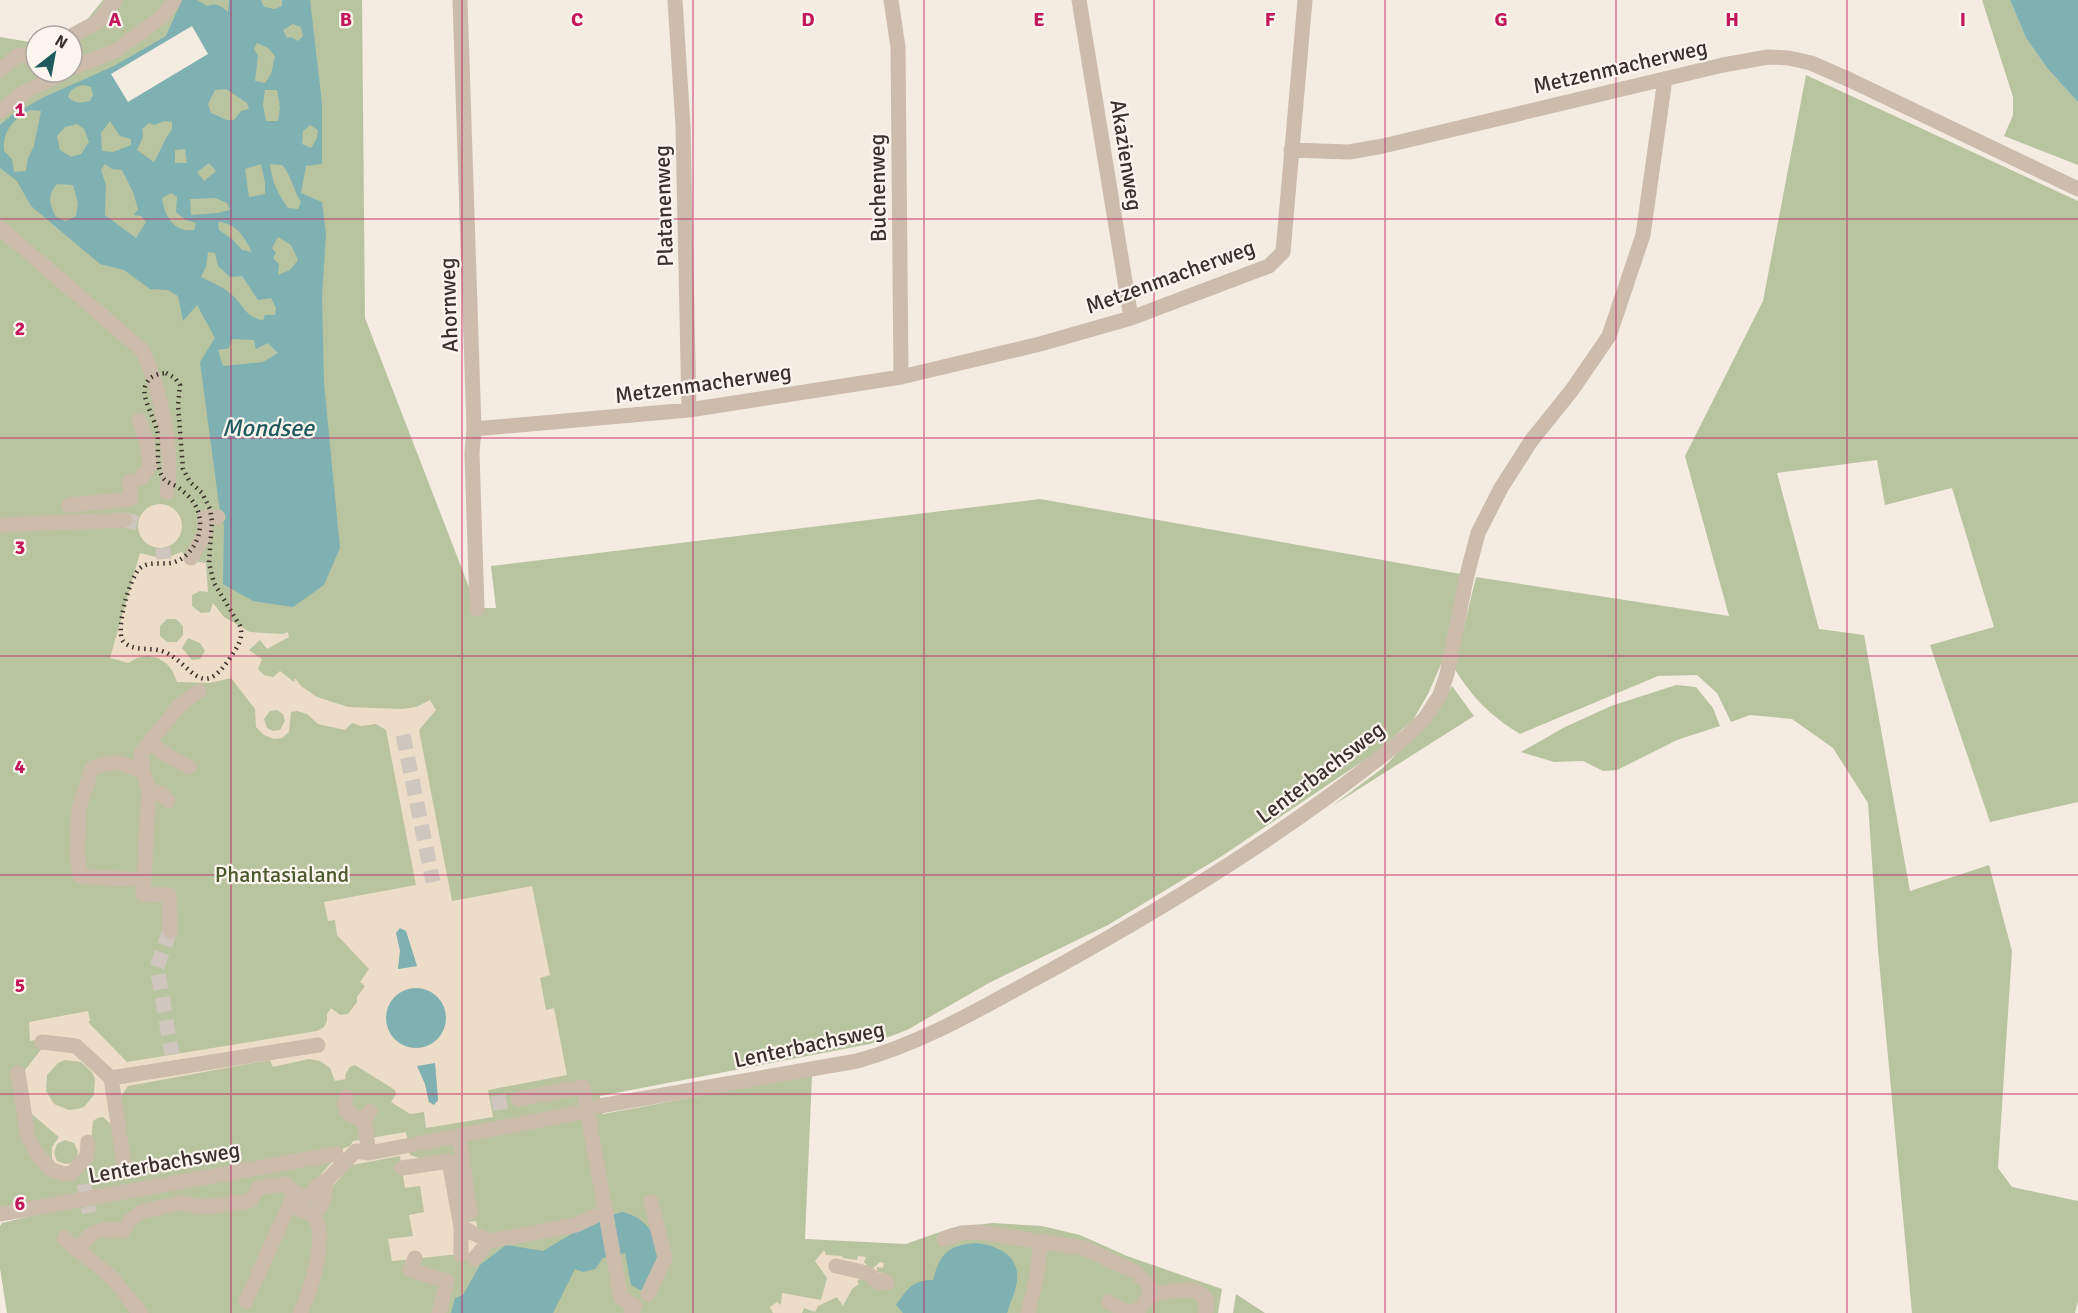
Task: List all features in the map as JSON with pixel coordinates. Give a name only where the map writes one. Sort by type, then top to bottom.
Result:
[{"type":"street","points":[[84,29],[99,21],[115,0]]},
{"type":"street","points":[[84,63],[115,51],[163,16],[174,0]]},
{"type":"street","name":"Ahornweg","points":[[460,0],[474,429],[472,453],[477,609]]},
{"type":"street","name":"Platanenweg","points":[[675,0],[684,137],[689,410]]},
{"type":"street","name":"Buchenweg","points":[[891,0],[898,47],[902,377]]},
{"type":"street","name":"Akazienweg","points":[[1079,0],[1131,318]]},
{"type":"street","points":[[1291,150],[1305,0]]},
{"type":"street","points":[[0,70],[17,56],[24,55]]},
{"type":"street","name":"Metzenmacherweg","points":[[474,429],[689,410],[902,377],[1040,344],[1131,318],[1269,266],[1282,252],[1291,150],[1349,152],[1383,146],[1723,65],[1768,57],[1789,58],[1811,63],[2078,189]]},
{"type":"street","name":"Lenterbachsweg","points":[[290,1202],[314,1216],[324,1200],[326,1181],[356,1151],[369,1153],[460,1141],[594,1108],[857,1061],[922,1039],[1071,959],[1240,858],[1291,825],[1408,735],[1425,718],[1440,695],[1478,533],[1501,488],[1531,441],[1572,390],[1609,336],[1643,235],[1665,79]]},
{"type":"street","points":[[0,111],[25,92],[41,84]]},
{"type":"street","points":[[0,228],[142,350],[150,365],[164,418],[169,481],[166,492]]},
{"type":"street","points":[[69,505],[131,499],[130,481],[140,479],[150,466],[147,443],[139,420]]},
{"type":"street","points":[[191,558],[205,533],[205,517],[218,517]]},
{"type":"street","points":[[0,525],[125,520]]},
{"type":"street","points":[[170,931],[169,895],[143,894],[149,790],[143,772],[141,753],[178,706],[200,691]]},
{"type":"street","points":[[150,743],[189,767]]},
{"type":"street","points":[[143,772],[127,764],[111,762],[92,768],[79,808],[77,851],[80,876],[144,880]]},
{"type":"street","points":[[149,790],[162,794],[168,801]]},
{"type":"street","points":[[42,1042],[76,1046],[111,1078],[125,1169],[131,1168]]},
{"type":"street","points":[[111,1078],[173,1060],[318,1045]]},
{"type":"street","points":[[18,1074],[28,1138],[44,1162],[56,1172],[72,1173],[89,1152]]},
{"type":"street","points":[[518,1099],[583,1087],[594,1108],[621,1298],[635,1306],[631,1313]]},
{"type":"street","points":[[346,1096],[344,1106],[347,1112],[367,1117],[369,1153]]},
{"type":"street","points":[[460,1141],[468,1196],[463,1218]]},
{"type":"street","points":[[460,1141],[467,1257],[489,1241],[576,1225],[595,1216]]},
{"type":"street","name":"Lenterbachsweg","points":[[0,1214],[336,1154]]},
{"type":"street","points":[[463,1218],[462,1160],[468,1196]]},
{"type":"street","points":[[402,1168],[449,1161],[463,1218],[489,1241]]},
{"type":"street","points":[[76,1250],[93,1231],[107,1228],[124,1230],[130,1220],[141,1212],[180,1203],[205,1207],[250,1202],[258,1188],[284,1184],[290,1202],[246,1301]]},
{"type":"street","points":[[648,1294],[664,1258],[651,1202]]},
{"type":"street","points":[[300,1313],[311,1288],[316,1268],[320,1228],[317,1222]]},
{"type":"street","points":[[944,1239],[962,1233],[977,1232],[1084,1248],[1110,1259],[1144,1279],[1149,1286],[1149,1296],[1137,1313],[1125,1311],[1109,1302]]},
{"type":"street","points":[[64,1238],[111,1277],[141,1313]]},
{"type":"street","points":[[1028,1313],[1036,1280],[1041,1242]]},
{"type":"street","points":[[415,1258],[410,1270],[448,1282],[439,1313]]},
{"type":"street","points":[[836,1266],[867,1273],[880,1283],[883,1280],[885,1287]]},
{"type":"street","points":[[1149,1296],[1184,1289],[1199,1293],[1207,1305],[1205,1313]]},
{"type":"green space","name":"Phantasialand","points":[[103,0],[362,0],[365,318],[477,608],[496,608],[491,566],[1040,499],[1461,574],[1442,662],[1413,720],[1378,751],[1222,856],[1108,925],[989,983],[907,1030],[870,1044],[600,1096],[603,1114],[812,1075],[805,1239],[906,1244],[951,1228],[992,1223],[1042,1226],[1080,1235],[1127,1256],[1222,1289],[1218,1313],[7,1313],[0,1268],[0,1226],[2,1223],[47,1212],[0,1207],[0,37],[24,41],[24,84],[84,84],[84,24],[81,24]]},
{"type":"green space","points":[[1982,0],[2010,0],[2026,38],[2047,68],[2078,102],[2078,165],[2004,136],[2013,115],[2013,97]]},
{"type":"green space","points":[[1806,75],[2078,201],[2078,802],[1990,822],[1930,645],[1994,627],[1952,488],[1885,505],[1877,460],[1777,473],[1819,629],[1864,635],[1910,891],[1989,865],[2012,951],[1998,1168],[2012,1187],[2078,1201],[2078,1301],[2075,1313],[1912,1313],[1878,950],[1868,803],[1833,748],[1792,719],[1750,715],[1731,722],[1717,693],[1697,675],[1658,676],[1520,734],[1482,705],[1454,668],[1476,577],[1729,616],[1685,456],[1763,301]]},
{"type":"green space","points":[[1676,685],[1696,687],[1713,708],[1720,726],[1677,740],[1617,770],[1603,771],[1583,761],[1554,762],[1521,752],[1565,727],[1611,706]]},
{"type":"green space","points":[[1452,686],[1474,716],[1332,806],[1384,767],[1434,714]]},
{"type":"green space","points":[[1236,1294],[1265,1313],[1233,1313]]},
{"type":"shaded area","points":[[160,504],[168,505],[176,510],[181,518],[181,534],[176,542],[168,547],[160,548],[152,547],[144,542],[139,534],[138,526],[139,518],[144,510],[152,505]]},
{"type":"shaded area","points":[[181,552],[198,562],[206,563],[208,592],[200,591],[192,595],[192,606],[201,613],[210,612],[213,603],[224,617],[250,632],[283,634],[288,632],[289,637],[267,649],[260,640],[249,650],[262,659],[258,669],[264,675],[273,677],[280,671],[294,682],[295,678],[301,686],[317,697],[348,707],[401,709],[416,707],[430,700],[436,710],[419,730],[452,901],[532,886],[550,975],[540,978],[546,1010],[554,1008],[567,1075],[488,1090],[493,1117],[426,1128],[424,1112],[410,1114],[391,1102],[396,1094],[395,1090],[355,1065],[350,1067],[345,1075],[346,1079],[335,1081],[330,1068],[320,1061],[309,1059],[273,1067],[270,1060],[128,1086],[118,1100],[113,1126],[103,1117],[93,1121],[91,1141],[67,1168],[56,1164],[52,1159],[52,1147],[59,1137],[28,1111],[22,1074],[43,1047],[41,1039],[30,1041],[29,1022],[88,1011],[90,1021],[88,1022],[127,1062],[317,1031],[324,1027],[331,1008],[340,1015],[348,1014],[365,986],[360,982],[369,969],[337,935],[335,920],[328,921],[324,902],[416,885],[386,730],[376,724],[361,726],[352,723],[345,730],[318,724],[307,714],[297,711],[291,712],[289,732],[282,738],[274,739],[264,735],[256,727],[255,709],[231,678],[210,683],[177,682],[167,664],[158,658],[147,656],[128,663],[110,658],[140,553],[164,559]],"holes":[[[167,619],[176,619],[183,626],[183,635],[177,642],[167,642],[160,636],[160,626]],[[188,638],[200,643],[205,651],[200,659],[192,660],[182,648]],[[277,710],[283,714],[285,721],[280,730],[273,731],[267,728],[264,719],[270,711]],[[411,950],[417,966],[398,969],[400,951]],[[65,1060],[81,1062],[92,1072],[95,1079],[94,1095],[84,1107],[77,1109],[69,1110],[54,1104],[46,1091],[47,1075],[58,1063]],[[435,1064],[438,1100],[429,1102],[418,1067]],[[65,1140],[74,1143],[78,1152],[71,1163],[66,1164],[57,1161],[54,1153],[57,1144]]]},
{"type":"shaded area","points":[[406,1132],[410,1155],[419,1158],[452,1156],[467,1222],[476,1221],[489,1251],[392,1261],[388,1239],[413,1236],[409,1215],[424,1212],[420,1186],[405,1188],[400,1156],[352,1165],[328,1191],[316,1180],[353,1141]]},
{"type":"shaded area","points":[[824,1250],[826,1255],[843,1258],[857,1260],[858,1256],[866,1257],[864,1262],[871,1270],[880,1262],[884,1263],[883,1268],[877,1267],[877,1272],[883,1273],[857,1281],[859,1284],[852,1289],[843,1306],[837,1297],[818,1306],[815,1312],[804,1308],[802,1313],[773,1313],[770,1307],[777,1302],[781,1305],[782,1293],[821,1300],[827,1278],[815,1261]]},
{"type":"water","name":"Mondsee","points":[[182,0],[197,0],[207,6],[221,6],[228,12],[229,0],[261,0],[264,7],[275,9],[282,6],[282,0],[310,0],[322,103],[322,164],[306,166],[301,193],[322,202],[326,234],[322,296],[324,383],[340,548],[324,585],[293,607],[253,601],[223,584],[224,526],[219,505],[200,362],[215,338],[197,305],[183,321],[178,296],[168,290],[150,289],[124,270],[100,264],[31,206],[17,181],[0,168],[0,125],[12,115],[44,97],[73,84],[84,84],[84,79],[114,66],[166,36]],"holes":[[[293,24],[301,27],[303,36],[298,41],[291,37],[287,38],[283,30]],[[257,43],[268,48],[275,56],[271,74],[265,83],[255,81],[258,56],[254,49]],[[84,85],[91,87],[93,95],[90,101],[78,102],[68,97],[72,90]],[[226,89],[247,103],[249,109],[241,111],[234,120],[227,120],[211,113],[208,104],[215,90]],[[265,90],[277,90],[280,107],[278,121],[266,121],[263,105]],[[30,110],[41,111],[26,171],[14,172],[12,159],[4,151],[4,144],[10,126]],[[110,121],[120,136],[131,139],[131,145],[113,152],[102,151],[101,133]],[[164,121],[172,122],[172,130],[154,162],[137,150],[143,137],[142,129],[149,123],[155,125]],[[77,124],[84,129],[89,142],[81,154],[71,157],[60,150],[57,136],[65,127]],[[310,125],[318,130],[317,138],[311,148],[302,144],[303,131]],[[185,149],[187,163],[175,163],[175,150]],[[209,163],[216,171],[204,181],[197,172]],[[105,164],[112,169],[122,170],[133,192],[138,209],[134,215],[141,216],[146,222],[136,238],[105,215],[106,185],[101,170]],[[261,164],[265,194],[249,197],[245,169]],[[270,164],[282,165],[301,202],[298,209],[288,208],[272,176]],[[57,184],[73,185],[78,203],[76,216],[65,221],[56,217],[50,196]],[[171,193],[177,197],[176,212],[186,220],[196,223],[194,230],[181,229],[176,226],[165,211],[162,198]],[[215,198],[227,203],[230,210],[191,215],[190,199]],[[218,222],[235,228],[243,236],[252,252],[242,250],[219,230]],[[278,237],[291,245],[298,260],[290,270],[278,275],[279,264],[273,258],[276,253],[272,248]],[[208,252],[215,253],[218,266],[230,277],[242,276],[258,300],[271,298],[276,308],[275,315],[265,315],[263,320],[252,316],[231,294],[201,277],[206,267]],[[232,339],[254,340],[256,349],[268,343],[278,353],[263,362],[223,366],[218,350],[229,348]]]},
{"type":"water","points":[[2010,0],[2078,0],[2078,102],[2047,68],[2026,38]]},
{"type":"water","points":[[400,928],[406,931],[417,966],[398,969],[400,951],[396,933]]},
{"type":"water","points":[[416,988],[433,993],[441,1001],[446,1018],[441,1035],[433,1043],[416,1048],[399,1043],[391,1035],[386,1018],[391,1001],[399,993]]},
{"type":"water","points":[[435,1063],[438,1100],[434,1105],[429,1102],[425,1084],[417,1066]]},
{"type":"water","points":[[622,1212],[637,1217],[643,1222],[655,1240],[656,1260],[642,1291],[631,1285],[625,1253],[603,1258],[595,1269],[583,1272],[575,1269],[553,1313],[451,1313],[455,1298],[463,1295],[480,1265],[506,1245],[543,1251],[595,1220]]},
{"type":"water","points":[[976,1243],[999,1249],[1015,1264],[1016,1284],[1007,1313],[903,1313],[896,1305],[907,1290],[915,1284],[933,1280],[939,1263],[952,1248]]},
{"type":"pier","points":[[192,26],[208,54],[128,102],[111,74]]},
{"type":"tunnel","points":[[125,520],[137,523]]},
{"type":"tunnel","points":[[163,548],[164,559]]},
{"type":"tunnel","points":[[403,735],[433,882]]},
{"type":"tunnel","points":[[170,931],[157,967],[172,1054]]},
{"type":"tunnel","points":[[492,1104],[518,1099]]},
{"type":"tunnel","points":[[84,1184],[89,1213]]},
{"type":"railway","points":[[166,373],[175,378],[180,385],[178,405],[183,469],[190,482],[202,493],[210,509],[212,521],[209,563],[214,583],[241,631],[239,643],[230,658],[220,671],[211,677],[196,676],[172,656],[162,651],[131,647],[123,641],[121,635],[122,615],[136,573],[148,564],[171,563],[181,559],[194,546],[199,534],[198,510],[181,489],[164,479],[159,468],[157,430],[147,402],[145,387],[151,378],[166,373]]}]
